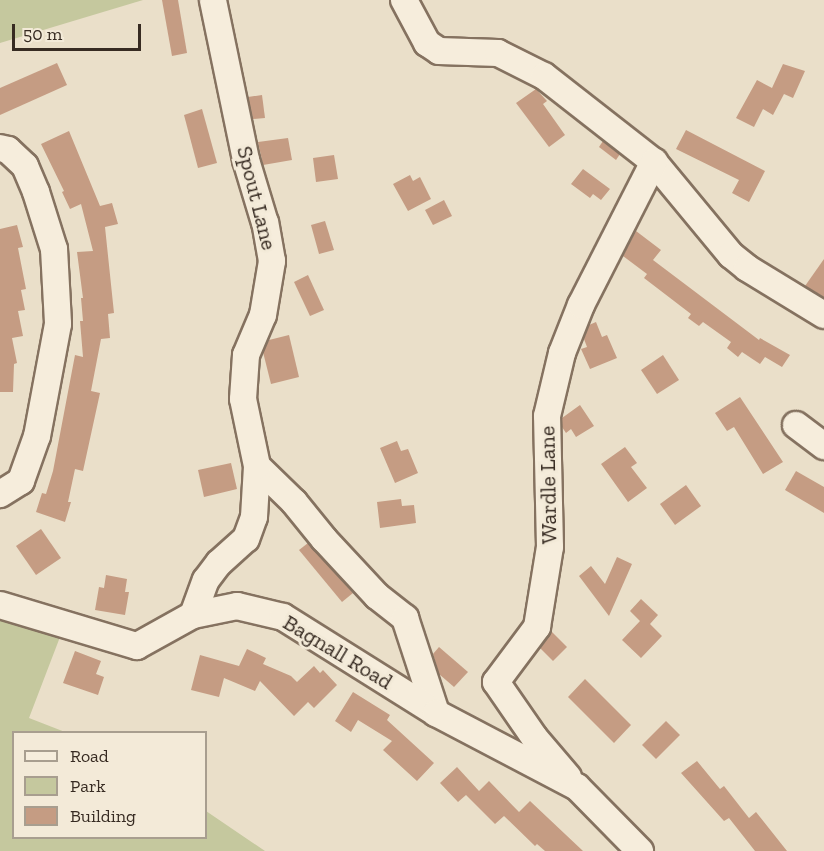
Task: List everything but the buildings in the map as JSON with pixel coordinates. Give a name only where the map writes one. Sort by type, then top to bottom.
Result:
[{"type":"street","name":"Spout Lane","points":[[193,615],[206,580],[219,563],[246,539],[254,517],[257,466],[243,399],[246,355],[263,315],[272,261],[265,223],[246,160],[213,0]]},
{"type":"street","points":[[404,0],[427,43],[439,51],[498,53],[544,76],[654,162],[730,255],[747,268],[824,315]]},
{"type":"street","points":[[0,148],[8,150],[25,166],[36,192],[54,249],[58,324],[37,436],[21,480],[0,494]]},
{"type":"street","name":"Wardle Lane","points":[[577,787],[534,737],[496,682],[537,627],[550,547],[547,416],[562,353],[581,305],[654,162]]},
{"type":"street","points":[[796,424],[824,446]]},
{"type":"street","points":[[257,466],[294,502],[324,539],[377,596],[405,618],[436,713]]},
{"type":"street","name":"Bagnall Road","points":[[0,605],[137,646],[193,615],[237,606],[283,617],[436,713],[577,787],[640,851]]},
{"type":"green space","points":[[0,0],[143,0],[0,43]]},
{"type":"green space","points":[[0,620],[60,637],[29,718],[62,731],[12,731],[12,839],[207,839],[207,812],[265,851],[0,851]]}]
